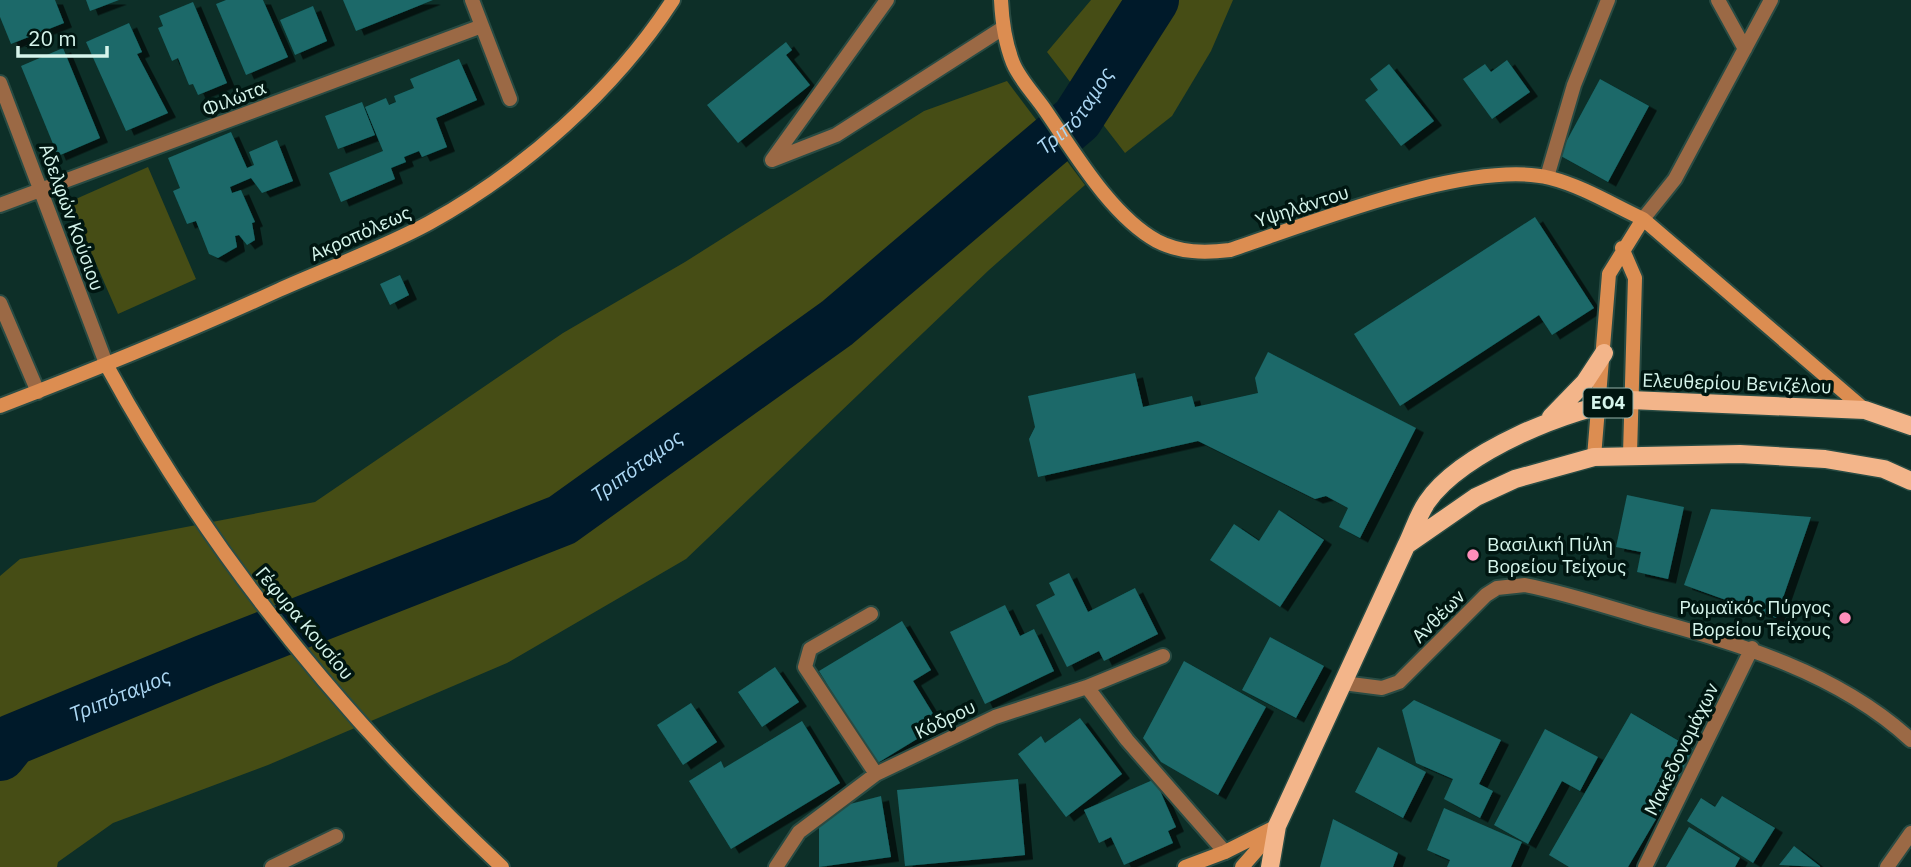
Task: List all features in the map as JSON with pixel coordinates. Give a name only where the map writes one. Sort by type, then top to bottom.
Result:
[{"type":"main road","points":[[1546,421],[1585,382],[1604,353]]},
{"type":"main road","name":"Ελευθερίου Βενιζέλου","points":[[1270,867],[1277,826],[1427,501],[1459,471],[1546,421],[1598,404],[1630,400],[1865,410],[1911,426]]},
{"type":"main road","name":"Ελευθερίου Βενιζέλου","points":[[1406,546],[1476,496],[1515,479],[1594,457],[1630,454],[1740,454],[1825,459],[1884,469],[1911,481]]},
{"type":"street","points":[[472,0],[510,99]]},
{"type":"street","name":"Ακροπόλεως","points":[[0,406],[107,366],[427,224],[492,185],[545,144],[601,88],[658,22],[673,0]]},
{"type":"street","points":[[887,0],[772,160],[836,135],[1003,28],[1001,0]]},
{"type":"street","points":[[1547,177],[1574,85],[1608,0]]},
{"type":"street","points":[[1718,0],[1745,49]]},
{"type":"street","points":[[1594,457],[1609,274],[1622,248],[1675,178],[1772,0]]},
{"type":"street","name":"Φιλώτα","points":[[0,205],[482,26]]},
{"type":"street","name":"Υψηλάντου","points":[[1003,28],[1013,65],[1100,187],[1127,216],[1156,240],[1182,250],[1206,253],[1230,250],[1387,198],[1447,184],[1499,174],[1547,177],[1570,184],[1643,219],[1865,410]]},
{"type":"street","name":"Αδελφών Κούσιου","points":[[0,83],[107,366]]},
{"type":"street","points":[[1622,248],[1636,278],[1630,454]]},
{"type":"street","points":[[0,303],[38,392]]},
{"type":"street","name":"Γέφυρα Κουσίου","points":[[107,366],[144,433],[214,540],[272,617],[455,823],[502,867]]},
{"type":"street","name":"Ανθέων","points":[[1343,683],[1382,688],[1399,682],[1486,595],[1497,588],[1510,585],[1543,589],[1752,648],[1791,664],[1887,717],[1911,740]]},
{"type":"street","points":[[871,614],[810,649],[805,667],[876,774]]},
{"type":"street","name":"Μακεδονομάχων","points":[[1645,867],[1752,648]]},
{"type":"street","name":"Κόδρου","points":[[776,867],[799,832],[876,774],[995,717],[1087,687],[1163,656]]},
{"type":"street","points":[[1087,687],[1127,740],[1225,852]]},
{"type":"street","points":[[1185,867],[1225,852],[1277,826]]},
{"type":"street","points":[[1241,867],[1277,826]]},
{"type":"street","points":[[1887,867],[1911,833]]},
{"type":"street","points":[[272,867],[336,836]]},
{"type":"green space","points":[[1091,0],[1233,0],[1211,51],[1172,116],[1125,153],[1047,52]]},
{"type":"green space","points":[[1007,81],[1085,185],[989,270],[686,559],[507,663],[268,765],[113,823],[58,862],[57,867],[0,867],[0,576],[20,559],[315,502],[563,333],[685,262],[924,111]]},
{"type":"green space","points":[[148,167],[196,279],[118,314],[69,202]]},
{"type":"building","points":[[0,0],[55,0],[64,23],[11,44],[0,17]]},
{"type":"building","points":[[86,0],[119,0],[90,11]]},
{"type":"building","points":[[226,0],[263,0],[288,57],[246,75],[216,4]]},
{"type":"building","points":[[343,0],[433,0],[356,31]]},
{"type":"building","points":[[193,2],[227,83],[198,95],[193,84],[189,85],[178,58],[172,61],[158,28],[163,26],[159,16]]},
{"type":"building","points":[[313,6],[327,41],[295,55],[280,20]]},
{"type":"building","points":[[129,23],[142,52],[137,54],[168,113],[126,131],[86,42]]},
{"type":"building","points":[[786,42],[792,50],[786,55],[810,85],[738,143],[707,105]]},
{"type":"building","points":[[63,48],[100,138],[58,156],[21,66]]},
{"type":"building","points":[[459,59],[477,100],[436,118],[447,147],[422,157],[419,151],[404,157],[406,162],[391,168],[395,179],[341,202],[329,173],[383,151],[365,107],[386,98],[389,105],[396,102],[394,96],[414,88],[410,79]]},
{"type":"building","points":[[1507,60],[1530,92],[1492,119],[1463,79],[1485,64],[1491,72]]},
{"type":"building","points":[[1389,64],[1434,121],[1401,146],[1365,100],[1378,90],[1370,79]]},
{"type":"building","points":[[1600,79],[1649,106],[1608,182],[1559,155]]},
{"type":"building","points":[[362,102],[375,135],[338,149],[325,116]]},
{"type":"building","points":[[231,132],[247,168],[254,165],[249,152],[277,140],[293,181],[262,193],[251,178],[230,187],[232,193],[241,190],[255,222],[252,223],[255,240],[247,245],[239,235],[235,236],[237,247],[218,258],[209,254],[196,221],[187,224],[173,191],[180,188],[168,158]]},
{"type":"building","points":[[1535,217],[1594,308],[1552,335],[1539,315],[1400,406],[1354,334]]},
{"type":"building","points":[[400,275],[409,295],[390,305],[380,284]]},
{"type":"building","points":[[1268,352],[1416,428],[1360,538],[1339,527],[1348,508],[1326,496],[1315,499],[1198,441],[1038,477],[1029,439],[1035,427],[1028,396],[1135,373],[1143,407],[1192,396],[1195,407],[1258,393],[1255,378]]},
{"type":"building","points":[[1627,495],[1684,507],[1668,579],[1637,572],[1641,552],[1616,547]]},
{"type":"building","points":[[1711,509],[1811,517],[1776,618],[1684,585]]},
{"type":"building","points":[[1279,510],[1324,540],[1280,607],[1210,560],[1234,524],[1259,541]]},
{"type":"building","points":[[1069,573],[1088,612],[1135,588],[1158,634],[1104,661],[1099,651],[1067,667],[1036,605],[1055,595],[1049,583]]},
{"type":"building","points":[[1005,605],[1020,636],[1034,629],[1054,671],[985,704],[950,632]]},
{"type":"building","points":[[902,621],[931,670],[913,681],[940,725],[876,764],[819,671]]},
{"type":"building","points":[[1270,637],[1324,666],[1296,718],[1242,690]]},
{"type":"building","points":[[1184,661],[1266,707],[1218,795],[1161,762],[1143,738]]},
{"type":"building","points":[[775,667],[799,702],[762,727],[738,692]]},
{"type":"building","points":[[1414,700],[1501,740],[1479,784],[1493,791],[1480,818],[1444,799],[1453,779],[1416,763],[1402,710]]},
{"type":"building","points":[[691,703],[717,742],[683,765],[657,725]]},
{"type":"building","points":[[1631,713],[1696,751],[1628,867],[1569,867],[1549,855]]},
{"type":"building","points":[[1080,718],[1122,774],[1066,817],[1018,754],[1041,736],[1045,743]]},
{"type":"building","points":[[802,721],[840,783],[731,849],[689,781],[721,761],[724,768]]},
{"type":"building","points":[[1545,729],[1598,757],[1580,791],[1562,781],[1528,844],[1494,825]]},
{"type":"building","points":[[1378,747],[1426,772],[1403,818],[1355,792]]},
{"type":"building","points":[[1018,779],[1025,855],[905,866],[897,790]]},
{"type":"building","points":[[1155,779],[1176,827],[1168,831],[1173,843],[1124,865],[1111,837],[1099,843],[1084,810]]},
{"type":"building","points":[[881,796],[891,857],[819,867],[819,827],[850,804]]},
{"type":"building","points":[[1722,796],[1775,828],[1753,863],[1687,821],[1701,798],[1715,807]]},
{"type":"building","points":[[1444,808],[1522,842],[1511,867],[1447,867],[1450,860],[1427,850]]},
{"type":"building","points":[[1333,819],[1398,853],[1393,867],[1320,867]]},
{"type":"building","points":[[1689,827],[1740,858],[1735,867],[1666,867]]},
{"type":"building","points":[[1794,846],[1821,867],[1779,865]]},
{"type":"waterway","name":"Τριπόταμος","points":[[0,755],[12,740],[206,660],[562,520],[837,323],[1077,119],[1153,0]]},
{"type":"place","name":"Βασιλική Πύλη Βορείου Τείχους","points":[[1473,555]]},
{"type":"place","name":"Ρωμαϊκός Πύργος Βορείου Τείχους","points":[[1845,618]]}]
